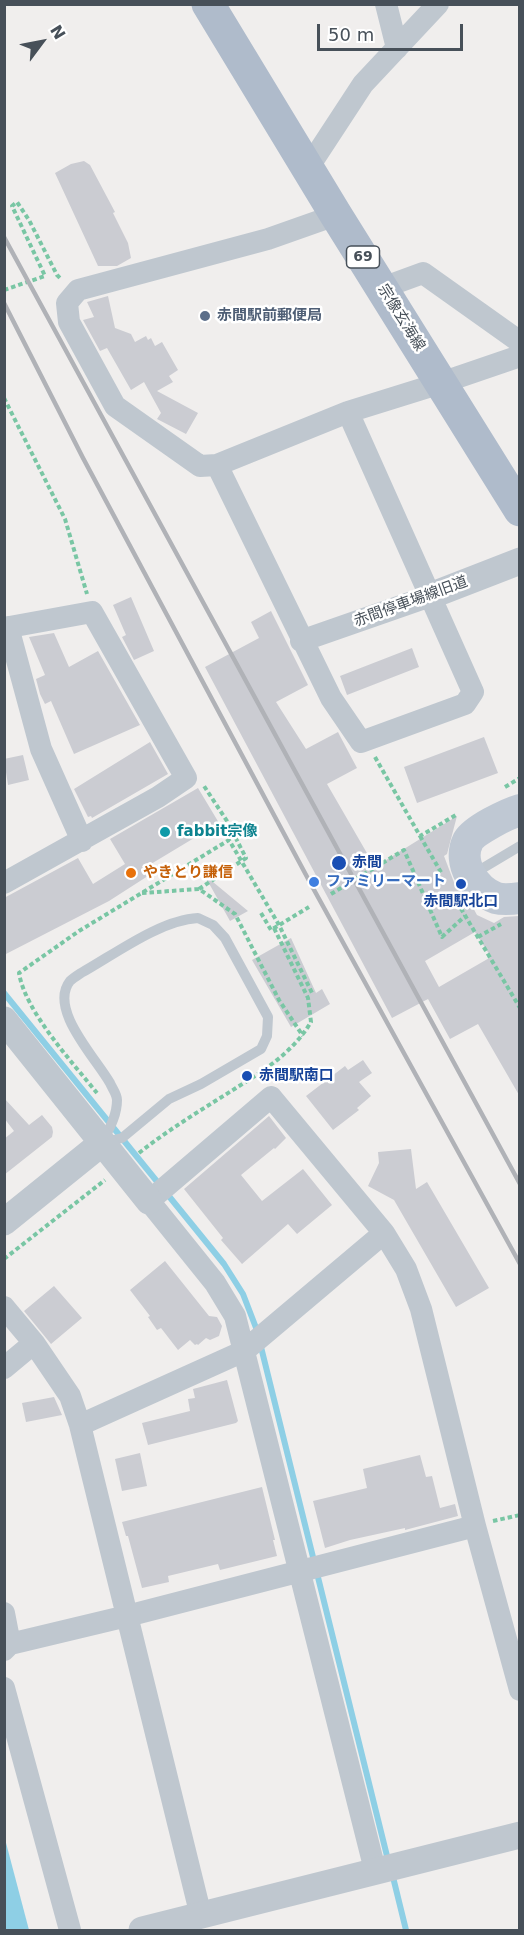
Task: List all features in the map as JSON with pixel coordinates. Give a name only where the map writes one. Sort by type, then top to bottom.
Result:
[{"type":"main road","name":"宗像玄海線","points":[[208,4],[519,510]]},
{"type":"main road","points":[[509,800],[469,838],[455,882],[499,899],[519,898]]},
{"type":"street","points":[[386,4],[396,48]]},
{"type":"street","points":[[308,168],[363,84],[438,4]]},
{"type":"street","points":[[336,215],[268,239],[89,287],[75,293],[67,303],[69,321],[115,406],[200,466],[217,465],[348,412],[519,356]]},
{"type":"street","points":[[382,288],[423,273],[519,342]]},
{"type":"street","points":[[217,465],[331,698],[361,741],[465,704],[473,692],[348,412]]},
{"type":"street","name":"赤間停車場線旧道","points":[[302,641],[430,596],[519,561]]},
{"type":"street","points":[[4,883],[82,841],[186,778],[92,612],[6,628],[41,749],[82,841]]},
{"type":"street","points":[[4,1020],[214,1283],[235,1316],[375,1870]]},
{"type":"street","points":[[149,1201],[271,1097],[384,1233],[406,1269],[421,1310],[519,1690]]},
{"type":"street","points":[[4,1222],[102,1143]]},
{"type":"street","points":[[80,1425],[244,1351],[384,1233]]},
{"type":"street","points":[[4,1307],[34,1343],[70,1396],[80,1425],[201,1916]]},
{"type":"street","points":[[4,1368],[34,1343]]},
{"type":"street","points":[[4,1612],[7,1647],[475,1526]]},
{"type":"street","points":[[4,1688],[70,1930]]},
{"type":"street","points":[[142,1930],[519,1835]]},
{"type":"lane","points":[[455,882],[519,846]]},
{"type":"lane","points":[[198,918],[213,925],[225,938],[268,1017],[267,1036],[261,1049],[169,1100],[122,1138],[102,1143],[115,1116],[117,1097],[65,1010],[64,996],[70,982],[81,973],[166,925],[182,919],[198,918]]},
{"type":"path","points":[[4,290],[45,276],[12,206],[17,202],[29,220],[57,275],[75,293]]},
{"type":"path","points":[[4,398],[65,519],[92,612]]},
{"type":"path","points":[[378,735],[375,757],[420,836],[455,882],[465,916],[519,1008]]},
{"type":"path","points":[[183,772],[195,773],[227,821],[246,858],[199,889]]},
{"type":"path","points":[[509,800],[519,778]]},
{"type":"path","points":[[420,836],[460,813]]},
{"type":"path","points":[[164,878],[229,840],[279,925],[313,995]]},
{"type":"path","points":[[331,894],[404,850],[441,937],[465,916]]},
{"type":"path","points":[[261,913],[271,930],[309,907]]},
{"type":"path","points":[[4,1259],[158,1138],[276,1062],[303,1036],[311,1022],[308,998],[274,928]]},
{"type":"path","points":[[475,1526],[519,1515]]},
{"type":"water","points":[[5,1839],[29,1930],[5,1930]]},
{"type":"building","points":[[84,161],[90,165],[115,212],[113,213],[128,243],[131,258],[117,266],[98,266],[55,173],[71,164]]},
{"type":"building","points":[[108,296],[115,328],[131,334],[135,342],[146,336],[148,340],[151,338],[155,346],[162,342],[178,370],[169,376],[173,382],[157,391],[198,413],[186,434],[157,419],[161,413],[144,382],[131,390],[107,348],[100,351],[83,320],[94,317],[87,302]]},
{"type":"building","points":[[131,597],[154,651],[134,660],[122,637],[126,635],[113,605]]},
{"type":"building","points":[[271,611],[308,685],[276,702],[306,749],[338,732],[357,768],[327,784],[375,867],[457,816],[447,854],[444,856],[455,885],[477,915],[494,923],[504,917],[519,916],[519,1095],[478,1024],[450,1039],[428,999],[392,1018],[205,667],[259,638],[251,622]],"holes":[[[475,932],[491,957],[439,987],[425,961]]]},
{"type":"building","points":[[54,633],[69,667],[98,651],[140,725],[74,754],[51,701],[45,704],[40,694],[36,679],[45,675],[29,637]]},
{"type":"building","points":[[412,648],[419,667],[347,695],[340,676]]},
{"type":"building","points":[[484,737],[498,773],[417,803],[404,767]]},
{"type":"building","points":[[150,742],[168,774],[92,818],[88,817],[74,789]]},
{"type":"building","points":[[23,755],[29,780],[8,785],[4,759]]},
{"type":"building","points":[[198,788],[219,823],[146,867],[151,874],[109,901],[4,955],[4,898],[78,858],[93,884],[125,864],[110,839]]},
{"type":"building","points":[[207,877],[248,911],[230,921]]},
{"type":"building","points":[[291,938],[316,993],[322,989],[330,1004],[291,1027],[252,960]]},
{"type":"building","points":[[363,1060],[372,1073],[359,1082],[371,1096],[357,1108],[359,1110],[333,1130],[306,1096],[345,1066],[348,1070]]},
{"type":"building","points":[[4,1098],[29,1125],[42,1115],[52,1127],[53,1132],[52,1137],[4,1175],[4,1139],[14,1131],[4,1118]]},
{"type":"building","points":[[269,1116],[286,1138],[241,1175],[262,1201],[303,1169],[332,1205],[297,1234],[288,1224],[242,1264],[221,1240],[223,1238],[184,1189]]},
{"type":"building","points":[[411,1149],[416,1189],[427,1182],[489,1288],[456,1307],[394,1200],[368,1186],[379,1163],[378,1152]]},
{"type":"building","points":[[165,1261],[209,1316],[217,1317],[222,1326],[219,1336],[210,1340],[206,1338],[198,1345],[190,1340],[178,1350],[161,1328],[157,1330],[148,1317],[150,1316],[130,1290]]},
{"type":"building","points":[[54,1286],[82,1318],[51,1344],[24,1311]]},
{"type":"building","points":[[227,1380],[238,1421],[236,1423],[148,1445],[142,1423],[190,1411],[188,1399],[195,1398],[193,1389]]},
{"type":"building","points":[[54,1397],[62,1415],[26,1422],[22,1403]]},
{"type":"building","points":[[140,1453],[147,1486],[122,1491],[115,1459]]},
{"type":"building","points":[[420,1455],[426,1477],[432,1476],[440,1508],[455,1504],[458,1516],[405,1530],[405,1528],[350,1540],[325,1548],[313,1501],[367,1488],[363,1469]]},
{"type":"building","points":[[262,1487],[277,1556],[220,1570],[218,1564],[168,1576],[169,1582],[142,1588],[122,1522]]},
{"type":"waterway","points":[[4,993],[224,1264],[243,1294],[258,1333]]},
{"type":"waterway","points":[[260,1343],[388,1860]]},
{"type":"waterway","points":[[392,1873],[406,1930]]},
{"type":"railway","points":[[4,237],[520,1184]]},
{"type":"railway","points":[[4,303],[83,458],[313,888],[520,1264]]},
{"type":"place","name":"赤間駅前郵便局","points":[[205,316]]},
{"type":"place","name":"fabbit宗像","points":[[165,832]]},
{"type":"place","name":"赤間","points":[[339,863]]},
{"type":"place","name":"やきとり謙信","points":[[131,873]]},
{"type":"place","name":"ファミリーマート","points":[[314,882]]},
{"type":"place","name":"赤間駅北口","points":[[461,884]]},
{"type":"place","name":"赤間駅南口","points":[[247,1076]]}]
